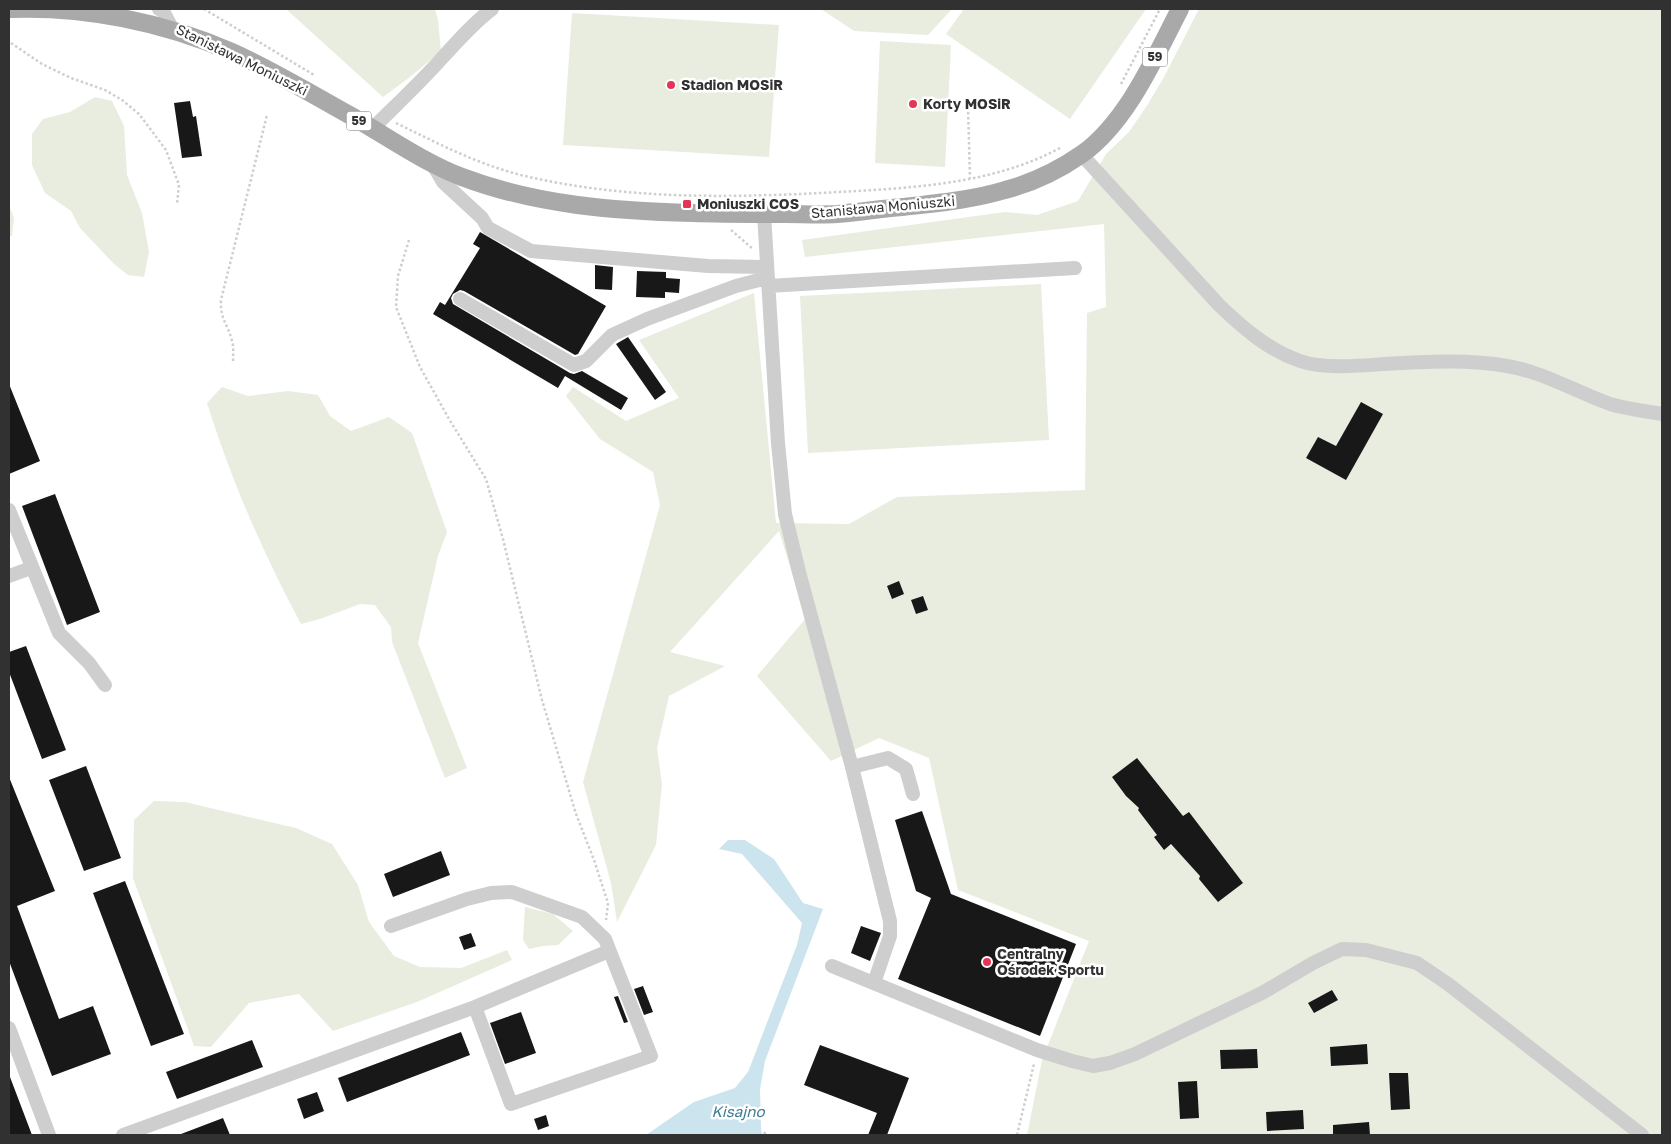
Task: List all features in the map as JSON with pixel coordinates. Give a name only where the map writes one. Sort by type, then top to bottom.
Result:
[{"type":"main road","name":"59","points":[[9,9],[84,13],[173,30]]},
{"type":"main road","name":"Stanisława Moniuszki","points":[[173,30],[229,51],[379,122],[432,163],[460,176],[501,190],[569,205],[644,211],[835,214],[968,199],[1007,190],[1046,175],[1081,154],[1108,129],[1137,90],[1180,9]]},
{"type":"street","name":"Stanisława Moniuszki","points":[[159,9],[173,30]]},
{"type":"street","points":[[379,122],[443,57],[459,38],[479,18],[492,9]]},
{"type":"street","points":[[1081,154],[1219,305],[1243,328],[1286,355],[1302,362],[1350,366],[1439,361],[1480,362],[1506,366],[1528,370],[1611,404],[1662,414]]},
{"type":"street","points":[[432,163],[443,182],[482,218],[488,228],[530,251],[708,266],[767,277],[1075,268]]},
{"type":"street","points":[[764,214],[778,443],[785,514],[852,767],[890,921],[890,936],[874,983]]},
{"type":"street","points":[[460,299],[574,365],[586,361],[612,336],[638,323],[736,286],[767,277]]},
{"type":"street","points":[[9,510],[59,633],[89,663],[105,685]]},
{"type":"street","points":[[9,576],[31,568]]},
{"type":"street","points":[[852,767],[888,758],[906,769],[913,794]]},
{"type":"street","points":[[391,926],[467,899],[491,893],[512,892],[582,917],[607,945],[651,1056],[511,1104],[475,1007]]},
{"type":"street","points":[[123,1135],[475,1007],[607,945]]},
{"type":"street","points":[[832,966],[1038,1050],[1093,1066],[1110,1063],[1135,1054],[1262,993],[1313,963],[1342,949],[1366,950],[1417,963],[1448,984],[1642,1135]]},
{"type":"street","points":[[9,1028],[49,1135]]},
{"type":"path","points":[[204,9],[320,79]]},
{"type":"path","points":[[1118,88],[1160,9]]},
{"type":"path","points":[[12,43],[42,64],[64,75],[105,90],[122,100],[139,114],[166,150],[179,185],[177,204]]},
{"type":"path","points":[[968,107],[970,178],[968,199]]},
{"type":"path","points":[[233,361],[233,343],[220,309],[220,300],[267,115]]},
{"type":"path","points":[[379,122],[490,167],[540,180],[612,190],[690,195],[777,195],[911,187],[1008,170],[1032,162],[1062,147]]},
{"type":"path","points":[[409,240],[398,276],[396,308],[420,367],[486,479],[503,539],[542,700],[576,814],[608,903],[607,945]]},
{"type":"path","points":[[1017,1135],[1038,1050]]},
{"type":"shaded area","points":[[286,9],[435,9],[441,51],[383,97]]},
{"type":"shaded area","points":[[821,9],[952,9],[928,35],[854,31]]},
{"type":"shaded area","points":[[964,9],[1146,9],[1070,119],[946,34]]},
{"type":"shaded area","points":[[1199,9],[1662,9],[1662,1135],[1027,1135],[1042,1060],[1089,941],[958,890],[929,758],[879,738],[831,761],[757,676],[806,618],[779,531],[670,652],[725,666],[669,696],[657,748],[662,784],[656,845],[617,922],[611,883],[583,782],[660,505],[653,472],[600,439],[566,396],[573,387],[626,421],[679,398],[639,340],[754,293],[776,523],[849,524],[897,497],[1085,490],[1087,313],[1106,307],[1104,224],[805,257],[802,240],[1005,212],[1037,215],[1078,201],[1106,154],[1129,132],[1148,104]]},
{"type":"shaded area","name":"Stadion MOSiR","points":[[572,13],[779,25],[769,157],[563,145]]},
{"type":"shaded area","name":"Korty MOSiR","points":[[880,41],[951,45],[945,167],[875,163]]},
{"type":"shaded area","points":[[95,97],[112,101],[124,126],[127,175],[142,213],[149,252],[144,277],[128,275],[114,264],[80,228],[71,211],[45,193],[32,165],[32,134],[43,119],[70,112]]},
{"type":"shaded area","points":[[9,206],[14,218],[12,236],[9,236]]},
{"type":"shaded area","points":[[1041,284],[1049,440],[808,453],[800,296]]},
{"type":"shaded area","points":[[222,387],[248,396],[288,391],[318,395],[330,416],[351,431],[389,417],[412,433],[447,532],[438,556],[418,643],[467,768],[445,778],[392,642],[391,627],[375,605],[360,604],[301,624],[273,570],[249,516],[207,403]]},
{"type":"shaded area","points":[[154,801],[185,802],[296,828],[332,844],[358,885],[369,922],[394,956],[420,967],[461,968],[507,950],[512,960],[417,1002],[333,1031],[299,994],[249,1003],[211,1047],[194,1046],[133,878],[134,820]]},
{"type":"shaded area","points":[[525,907],[553,914],[573,931],[558,945],[529,949],[523,940]]},
{"type":"water","name":"Kisajno","points":[[728,840],[745,840],[774,859],[803,903],[823,909],[765,1061],[760,1089],[762,1135],[646,1135],[694,1102],[735,1088],[748,1072],[797,945],[802,923],[742,854],[719,849]]},
{"type":"building","points":[[190,101],[193,117],[196,116],[202,156],[182,158],[174,103]]},
{"type":"building","points":[[480,232],[606,306],[578,354],[575,355],[464,291],[460,290],[453,294],[451,298],[453,304],[570,373],[574,374],[582,371],[628,398],[621,410],[565,376],[558,388],[433,314],[440,302],[445,305],[480,248],[473,244]]},
{"type":"building","points":[[595,265],[613,267],[612,290],[595,289]]},
{"type":"building","points":[[637,271],[666,272],[666,278],[680,279],[679,293],[665,292],[665,298],[636,297]]},
{"type":"building","points":[[628,337],[666,392],[655,400],[616,344]]},
{"type":"building","points":[[9,384],[40,461],[9,474]]},
{"type":"building","points":[[1361,402],[1383,414],[1346,480],[1306,458],[1318,437],[1336,446]]},
{"type":"building","points":[[55,494],[100,612],[67,625],[22,506]]},
{"type":"building","points":[[899,581],[904,594],[892,599],[887,586]]},
{"type":"building","points":[[923,596],[928,610],[916,614],[911,600]]},
{"type":"building","points":[[26,646],[66,750],[42,759],[9,672],[9,652]]},
{"type":"building","points":[[1137,758],[1183,816],[1189,812],[1243,883],[1218,902],[1199,879],[1200,876],[1171,844],[1164,850],[1154,837],[1157,835],[1138,810],[1139,808],[1126,796],[1112,777]]},
{"type":"building","points":[[86,766],[121,858],[84,871],[49,780]]},
{"type":"building","points":[[9,777],[55,891],[17,906],[59,1019],[93,1006],[111,1054],[52,1076],[9,961]]},
{"type":"building","name":"Centralny Ośrodek Sportu","points":[[922,811],[951,894],[1076,944],[1040,1036],[898,979],[931,898],[916,891],[895,820]]},
{"type":"building","points":[[441,851],[450,875],[393,897],[384,874]]},
{"type":"building","points":[[125,881],[184,1034],[151,1046],[93,893]]},
{"type":"building","points":[[861,926],[881,933],[870,961],[851,953]]},
{"type":"building","points":[[471,933],[476,946],[464,950],[459,937]]},
{"type":"building","points":[[643,986],[653,1012],[644,1015],[634,989]]},
{"type":"building","points":[[1332,990],[1338,1000],[1314,1013],[1308,1003]]},
{"type":"building","points":[[618,996],[628,1022],[624,1023],[614,997]]},
{"type":"building","points":[[521,1012],[536,1053],[505,1064],[490,1023]]},
{"type":"building","points":[[461,1032],[470,1055],[347,1102],[338,1078]]},
{"type":"building","points":[[252,1040],[263,1067],[177,1099],[166,1072]]},
{"type":"building","points":[[1367,1044],[1368,1064],[1331,1066],[1330,1047]]},
{"type":"building","points":[[820,1045],[909,1078],[887,1135],[868,1135],[877,1113],[804,1085]]},
{"type":"building","points":[[1257,1049],[1258,1068],[1221,1069],[1220,1050]]},
{"type":"building","points":[[1389,1073],[1408,1073],[1410,1109],[1391,1110]]},
{"type":"building","points":[[10,1077],[32,1135],[9,1135]]},
{"type":"building","points":[[1197,1081],[1199,1118],[1180,1119],[1178,1082]]},
{"type":"building","points":[[317,1092],[324,1111],[304,1119],[297,1099]]},
{"type":"building","points":[[1303,1110],[1304,1129],[1267,1131],[1266,1112]]},
{"type":"building","points":[[546,1115],[549,1126],[538,1130],[534,1119]]},
{"type":"building","points":[[223,1118],[230,1135],[181,1135],[181,1134]]},
{"type":"building","points":[[1369,1122],[1370,1135],[1333,1135],[1333,1125]]},
{"type":"place","name":"Stadion MOSiR","points":[[671,85]]},
{"type":"place","name":"Korty MOSiR","points":[[913,104]]},
{"type":"place","name":"Moniuszki COS","points":[[687,204]]},
{"type":"place","name":"Centralny Ośrodek Sportu","points":[[987,962]]}]
